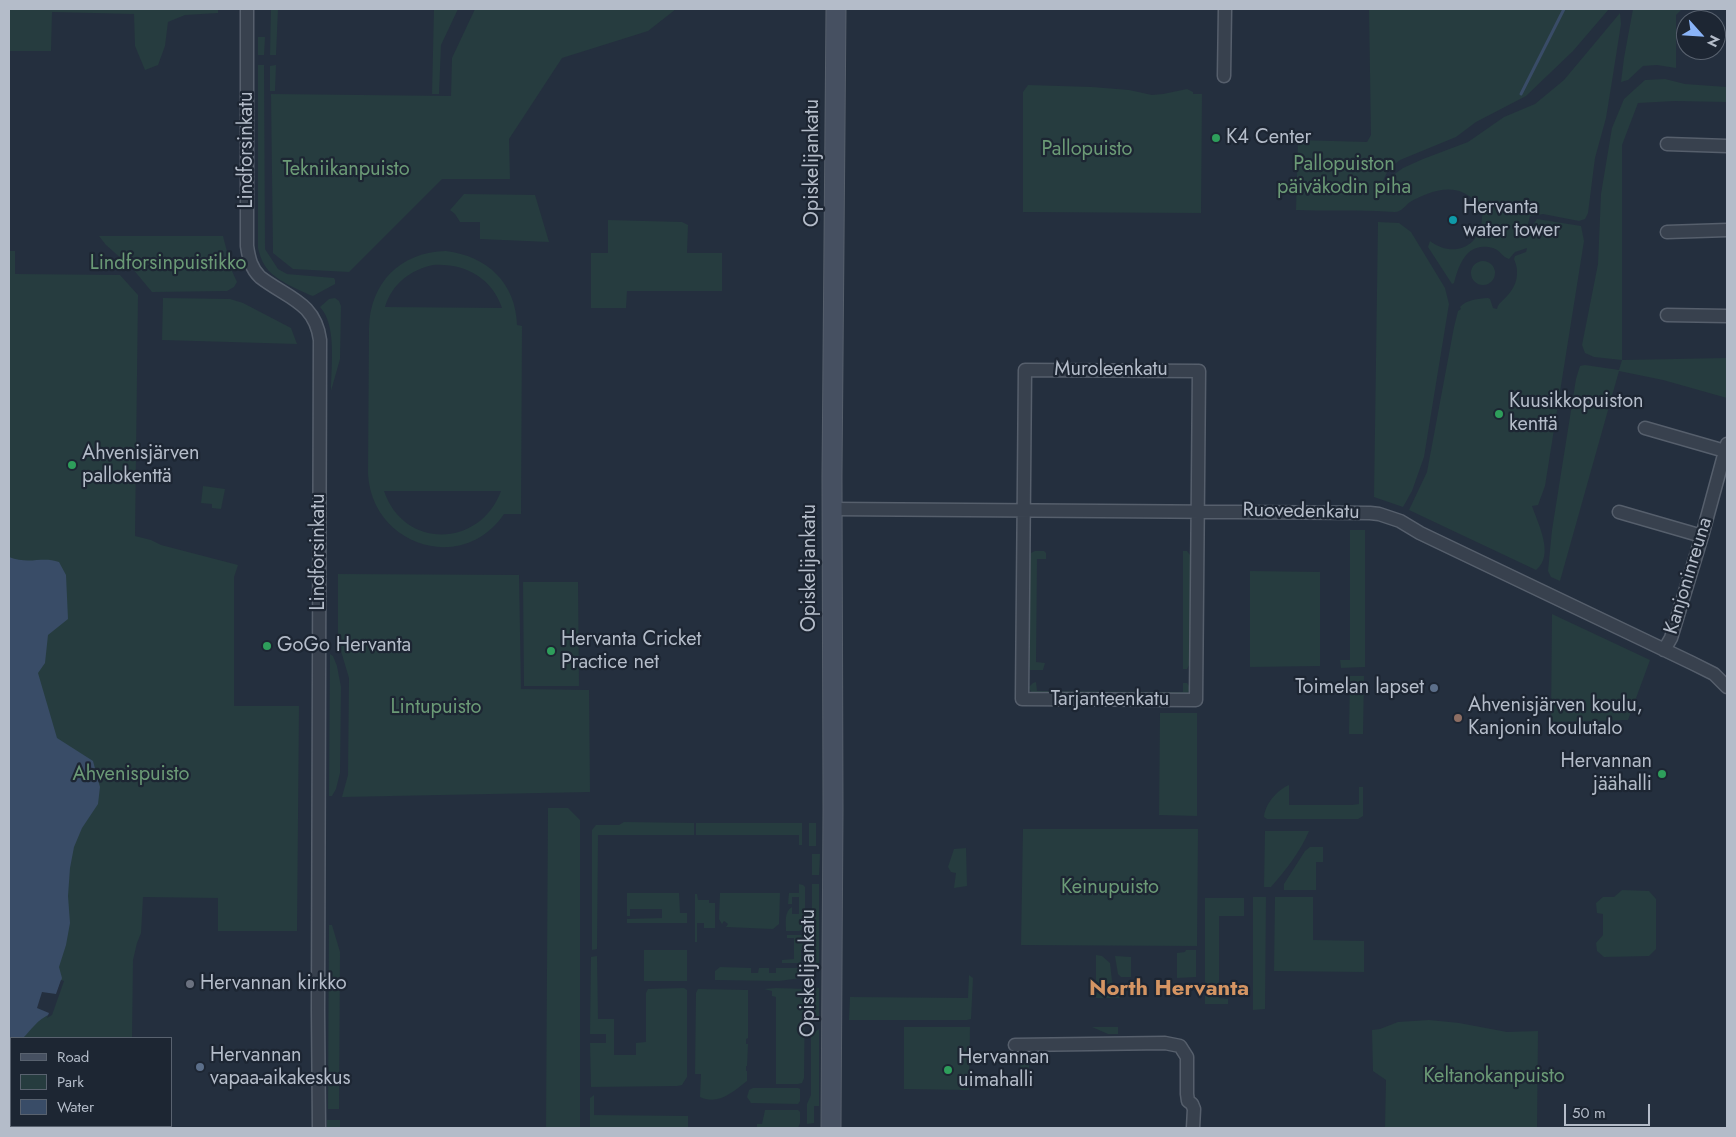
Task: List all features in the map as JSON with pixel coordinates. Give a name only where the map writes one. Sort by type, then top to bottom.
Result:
[{"type":"main road","name":"Opiskelijankatu","points":[[830,1128],[836,9]]},
{"type":"street","name":"Lindforsinkatu","points":[[247,9],[247,246],[249,259],[253,270],[260,277],[308,310],[314,318],[320,340],[319,1128]]},
{"type":"street","points":[[1224,76],[1225,9]]},
{"type":"street","points":[[1667,144],[1727,146]]},
{"type":"street","points":[[1667,232],[1727,230]]},
{"type":"street","points":[[1667,315],[1727,316]]},
{"type":"street","name":"Muroleenkatu","points":[[1024,511],[1025,370],[1198,371],[1198,512]]},
{"type":"street","points":[[1645,428],[1726,447]]},
{"type":"street","name":"Kanjoninreuna","points":[[1664,650],[1671,638],[1702,536],[1726,447]]},
{"type":"street","name":"Ruovedenkatu","points":[[833,510],[1379,514],[1400,521],[1714,674],[1727,687]]},
{"type":"street","name":"Tarjanteenkatu","points":[[1024,511],[1022,699],[1186,700],[1196,700],[1198,512]]},
{"type":"street","points":[[1619,512],[1702,536]]},
{"type":"street","points":[[1015,1045],[1165,1043],[1180,1046],[1187,1056],[1187,1094],[1188,1101],[1194,1109],[1193,1128]]},
{"type":"green space","points":[[9,9],[218,9],[218,13],[185,15],[168,22],[165,46],[158,65],[145,70],[135,46],[134,14],[52,12],[51,51],[9,51]]},
{"type":"green space","points":[[271,9],[278,9],[276,55],[270,55]]},
{"type":"green space","points":[[434,9],[458,9],[441,45],[439,94],[432,94]]},
{"type":"green space","name":"Tekniikanpuisto","points":[[475,9],[676,9],[648,31],[562,58],[509,139],[510,179],[442,179],[349,272],[293,269],[273,253],[271,94],[451,96],[452,58]]},
{"type":"green space","name":"Pallopuiston päiväkodin piha","points":[[1369,9],[1609,9],[1573,51],[1526,96],[1476,122],[1456,137],[1400,160],[1388,170],[1382,183],[1403,168],[1468,142],[1504,117],[1535,104],[1564,80],[1620,13],[1621,24],[1612,81],[1606,118],[1595,158],[1588,213],[1585,219],[1579,221],[1543,214],[1530,216],[1528,224],[1533,225],[1537,219],[1581,226],[1584,241],[1545,486],[1538,505],[1532,506],[1541,530],[1545,548],[1542,564],[1536,570],[1409,510],[1427,472],[1458,311],[1463,304],[1469,301],[1488,298],[1493,308],[1497,309],[1515,283],[1517,269],[1515,256],[1526,252],[1527,248],[1515,252],[1509,259],[1493,248],[1477,248],[1466,256],[1452,284],[1428,247],[1430,241],[1447,249],[1456,249],[1464,247],[1476,237],[1480,229],[1482,212],[1476,202],[1465,193],[1453,190],[1440,190],[1410,202],[1397,212],[1296,210],[1298,140],[1367,142],[1371,135]]},
{"type":"green space","points":[[1633,9],[1682,9],[1676,10],[1676,68],[1657,65],[1643,66],[1628,80],[1621,82]]},
{"type":"green space","points":[[258,37],[265,37],[264,55],[258,55]]},
{"type":"green space","points":[[258,65],[264,65],[265,249],[278,269],[287,274],[334,278],[335,284],[313,296],[285,283],[271,273],[266,268],[258,248]]},
{"type":"green space","points":[[276,65],[275,91],[270,91],[270,66]]},
{"type":"green space","points":[[1665,79],[1685,84],[1727,87],[1727,102],[1674,101],[1638,103],[1622,145],[1622,360],[1594,357],[1585,353],[1582,345],[1598,264],[1601,194],[1612,128],[1624,99],[1645,80]]},
{"type":"green space","name":"Pallopuisto","points":[[1028,85],[1092,87],[1129,90],[1152,95],[1187,89],[1193,92],[1193,94],[1202,94],[1201,213],[1023,212],[1023,92]]},
{"type":"green space","points":[[464,194],[535,195],[549,242],[480,239],[480,222],[460,222],[450,210]]},
{"type":"green space","points":[[608,220],[682,222],[688,225],[687,253],[722,253],[722,291],[627,291],[626,308],[591,308],[591,253],[608,253]]},
{"type":"green space","points":[[1378,222],[1399,223],[1411,232],[1445,288],[1449,304],[1424,457],[1412,491],[1403,507],[1374,497]]},
{"type":"green space","name":"Lindforsinpuistikko","points":[[99,236],[223,236],[232,271],[237,282],[234,287],[227,291],[152,292],[132,268],[106,245]]},
{"type":"green space","name":"Ahvenispuisto","points":[[9,251],[15,251],[15,274],[120,275],[138,295],[135,536],[161,545],[238,565],[234,577],[234,706],[299,706],[297,931],[218,931],[218,898],[143,897],[141,933],[133,960],[132,1037],[10,1037],[10,1127],[131,1128],[9,1128]]},
{"type":"green space","points":[[446,251],[461,254],[486,266],[505,284],[511,296],[517,325],[522,326],[521,514],[504,514],[487,533],[466,544],[444,547],[422,544],[402,534],[385,519],[373,499],[368,474],[369,328],[375,297],[391,273],[402,264],[415,257]],"holes":[[[433,265],[456,267],[476,274],[492,288],[502,308],[385,307],[392,291],[403,279],[417,270]],[[384,491],[501,491],[491,510],[477,523],[460,532],[442,534],[424,532],[408,524],[394,510]]]},
{"type":"green space","points":[[1483,261],[1488,262],[1494,268],[1494,278],[1488,284],[1483,285],[1478,284],[1472,278],[1471,273],[1472,268],[1478,262]]},
{"type":"green space","points":[[163,298],[230,299],[243,303],[291,328],[297,344],[162,340]]},
{"type":"green space","points":[[335,298],[341,306],[340,359],[331,391],[331,335],[329,324],[320,307],[329,299]]},
{"type":"green space","points":[[1727,358],[1727,398],[1663,380],[1619,371],[1560,581],[1551,577],[1548,571],[1552,530],[1576,379],[1580,366],[1585,365],[1619,370],[1622,360]]},
{"type":"green space","points":[[203,486],[225,489],[221,509],[212,508],[212,504],[201,503]]},
{"type":"green space","points":[[1350,530],[1365,530],[1365,667],[1341,668],[1340,660],[1350,660]]},
{"type":"green space","points":[[1044,551],[1046,553],[1046,559],[1037,559],[1036,662],[1045,663],[1043,670],[1030,670],[1029,667],[1030,558],[1031,553]]},
{"type":"green space","points":[[1183,551],[1187,551],[1190,555],[1190,663],[1187,669],[1183,669]]},
{"type":"green space","points":[[1250,571],[1320,572],[1320,666],[1250,667]]},
{"type":"green space","name":"Lintupuisto","points":[[338,574],[519,575],[521,689],[589,690],[590,792],[342,797],[348,775],[349,678],[338,641]]},
{"type":"green space","name":"Hervanta Cricket Practice net","points":[[523,582],[578,582],[579,686],[524,686]]},
{"type":"green space","points":[[1552,614],[1650,660],[1628,720],[1551,722]]},
{"type":"green space","points":[[330,654],[333,656],[337,666],[341,687],[340,773],[332,796],[329,796]]},
{"type":"green space","points":[[1350,676],[1364,676],[1363,734],[1349,734]]},
{"type":"green space","points":[[1036,682],[1037,691],[1183,692],[1183,683],[1187,683],[1191,688],[1187,694],[1033,694],[1029,687]]},
{"type":"green space","points":[[1160,713],[1197,713],[1197,816],[1159,815]]},
{"type":"green space","points":[[1289,785],[1289,805],[1359,804],[1359,787],[1363,787],[1363,816],[1358,819],[1267,819],[1264,817],[1272,798]]},
{"type":"green space","points":[[548,808],[568,808],[580,820],[580,1128],[546,1128]]},
{"type":"green space","points":[[624,822],[694,823],[694,835],[598,835],[597,949],[592,950],[592,830],[596,825],[619,825]]},
{"type":"green space","points":[[696,823],[802,823],[802,845],[799,845],[799,835],[696,835]]},
{"type":"green space","points":[[809,823],[816,823],[816,846],[809,846]]},
{"type":"green space","name":"Keinupuisto","points":[[1023,829],[1198,829],[1197,946],[1021,945]]},
{"type":"green space","points":[[1265,831],[1309,831],[1292,861],[1271,887],[1264,887]]},
{"type":"green space","points":[[1310,847],[1323,847],[1323,862],[1316,862],[1316,890],[1284,890],[1284,884],[1305,851]]},
{"type":"green space","points":[[966,848],[967,886],[954,888],[956,873],[951,872],[948,867],[954,849]]},
{"type":"green space","points":[[812,854],[820,854],[819,875],[812,875]]},
{"type":"green space","points":[[799,884],[805,887],[805,929],[786,931],[786,918],[789,909],[792,907],[792,914],[799,914],[799,897],[792,897],[792,904],[788,904],[789,893],[799,893]]},
{"type":"green space","points":[[812,884],[819,884],[819,971],[812,971]]},
{"type":"green space","points":[[1622,890],[1649,891],[1656,899],[1656,949],[1649,956],[1604,957],[1597,951],[1596,943],[1603,935],[1603,914],[1597,913],[1596,903],[1603,897],[1614,897]]},
{"type":"green space","points":[[627,893],[679,893],[680,913],[687,913],[687,923],[627,923],[627,919],[662,918],[662,909],[630,909],[630,916],[627,916]]},
{"type":"green space","points":[[720,893],[780,893],[779,924],[773,929],[726,927],[728,924],[724,921],[722,924],[719,919]]},
{"type":"green space","points":[[695,894],[697,894],[698,900],[709,900],[709,903],[715,903],[715,928],[704,928],[704,923],[697,923],[697,942],[695,942]]},
{"type":"green space","points":[[1253,897],[1266,897],[1265,1009],[1253,1010]]},
{"type":"green space","points":[[1275,897],[1313,897],[1313,940],[1364,941],[1364,972],[1274,971]]},
{"type":"green space","points":[[1205,898],[1244,898],[1244,916],[1219,916],[1219,998],[1228,999],[1228,1004],[1205,1004]]},
{"type":"green space","points":[[329,925],[332,925],[340,952],[339,1109],[328,1109]]},
{"type":"green space","points":[[787,935],[801,935],[804,937],[804,950],[801,950],[800,963],[782,963],[782,960],[794,959],[794,938],[787,938]]},
{"type":"green space","points":[[644,950],[687,950],[687,981],[644,981]]},
{"type":"green space","points":[[1186,950],[1196,950],[1196,977],[1177,978],[1177,953],[1185,952]]},
{"type":"green space","points":[[1096,955],[1102,956],[1110,963],[1112,981],[1120,998],[1096,998]]},
{"type":"green space","points":[[597,956],[598,1019],[614,1019],[614,1055],[636,1055],[636,1043],[646,1042],[646,993],[648,989],[684,988],[687,990],[687,1077],[682,1085],[591,1087],[590,1043],[606,1043],[606,1034],[590,1034],[591,957]]},
{"type":"green space","points":[[1115,956],[1131,957],[1131,977],[1121,977],[1118,974]]},
{"type":"green space","points":[[720,967],[751,968],[751,973],[758,973],[759,968],[769,968],[769,973],[776,973],[776,968],[799,968],[801,978],[779,981],[715,980],[715,971]]},
{"type":"green space","points":[[969,975],[973,978],[971,1019],[849,1020],[850,997],[968,998]]},
{"type":"green space","points":[[813,987],[819,988],[819,1021],[812,1020]]},
{"type":"green space","points":[[698,989],[748,990],[747,1081],[725,1096],[713,1100],[700,1097],[701,1074],[695,1074],[696,993]]},
{"type":"green space","points":[[764,989],[805,989],[804,1078],[802,1083],[776,1084],[776,997],[772,996],[772,991]]},
{"type":"green space","name":"Keltanokanpuisto","points":[[1429,1020],[1459,1023],[1507,1032],[1538,1031],[1537,1128],[1385,1128],[1386,1080],[1373,1071],[1372,1030],[1398,1022]]},
{"type":"green space","points":[[904,1027],[970,1027],[969,1090],[904,1089]]},
{"type":"green space","points":[[1092,1027],[1118,1027],[1118,1034],[1108,1034]]},
{"type":"green space","points":[[819,1029],[819,1106],[814,1106],[814,1123],[807,1124],[807,1104],[811,1095],[811,1035]]},
{"type":"green space","points":[[1021,1053],[1029,1056],[1029,1071],[1020,1070]]},
{"type":"green space","points":[[753,1088],[798,1088],[800,1089],[800,1101],[798,1104],[751,1103],[747,1097],[749,1090]]},
{"type":"green space","points":[[594,1095],[594,1115],[688,1116],[688,1128],[590,1128],[590,1098]]},
{"type":"green space","points":[[765,1110],[798,1110],[800,1112],[800,1123],[798,1128],[757,1128],[757,1124],[762,1124]]},
{"type":"green space","points":[[327,1120],[340,1120],[340,1128],[327,1128]]},
{"type":"water","points":[[9,557],[23,560],[53,560],[59,562],[66,575],[68,619],[48,635],[45,663],[38,673],[57,738],[93,761],[100,787],[98,804],[82,828],[74,847],[68,896],[70,923],[59,967],[62,978],[50,1014],[38,1022],[24,1037],[10,1037],[9,1047]]},
{"type":"pier","points":[[61,980],[64,981],[52,1015],[47,1018],[49,1013],[37,1008],[42,992],[56,994]]},
{"type":"waterway","points":[[1521,94],[1564,9]]},
{"type":"place","name":"K4 Center","points":[[1216,138]]},
{"type":"place","name":"Hervanta water tower","points":[[1453,220]]},
{"type":"place","name":"Kuusikkopuiston kenttä","points":[[1499,414]]},
{"type":"place","name":"Ahvenisjärven pallokenttä","points":[[72,465]]},
{"type":"place","name":"GoGo Hervanta","points":[[267,646]]},
{"type":"place","name":"Hervanta Cricket Practice net","points":[[551,651]]},
{"type":"place","name":"Toimelan lapset","points":[[1434,688]]},
{"type":"place","name":"Ahvenisjärven koulu, Kanjonin koulutalo","points":[[1458,718]]},
{"type":"place","name":"Hervannan jäähalli","points":[[1662,774]]},
{"type":"place","name":"Hervannan kirkko","points":[[190,984]]},
{"type":"place","name":"Hervannan vapaa-aikakeskus","points":[[200,1067]]},
{"type":"place","name":"Hervannan uimahalli","points":[[948,1070]]},
{"type":"district","name":"North Hervanta","points":[[1169,990]]}]
